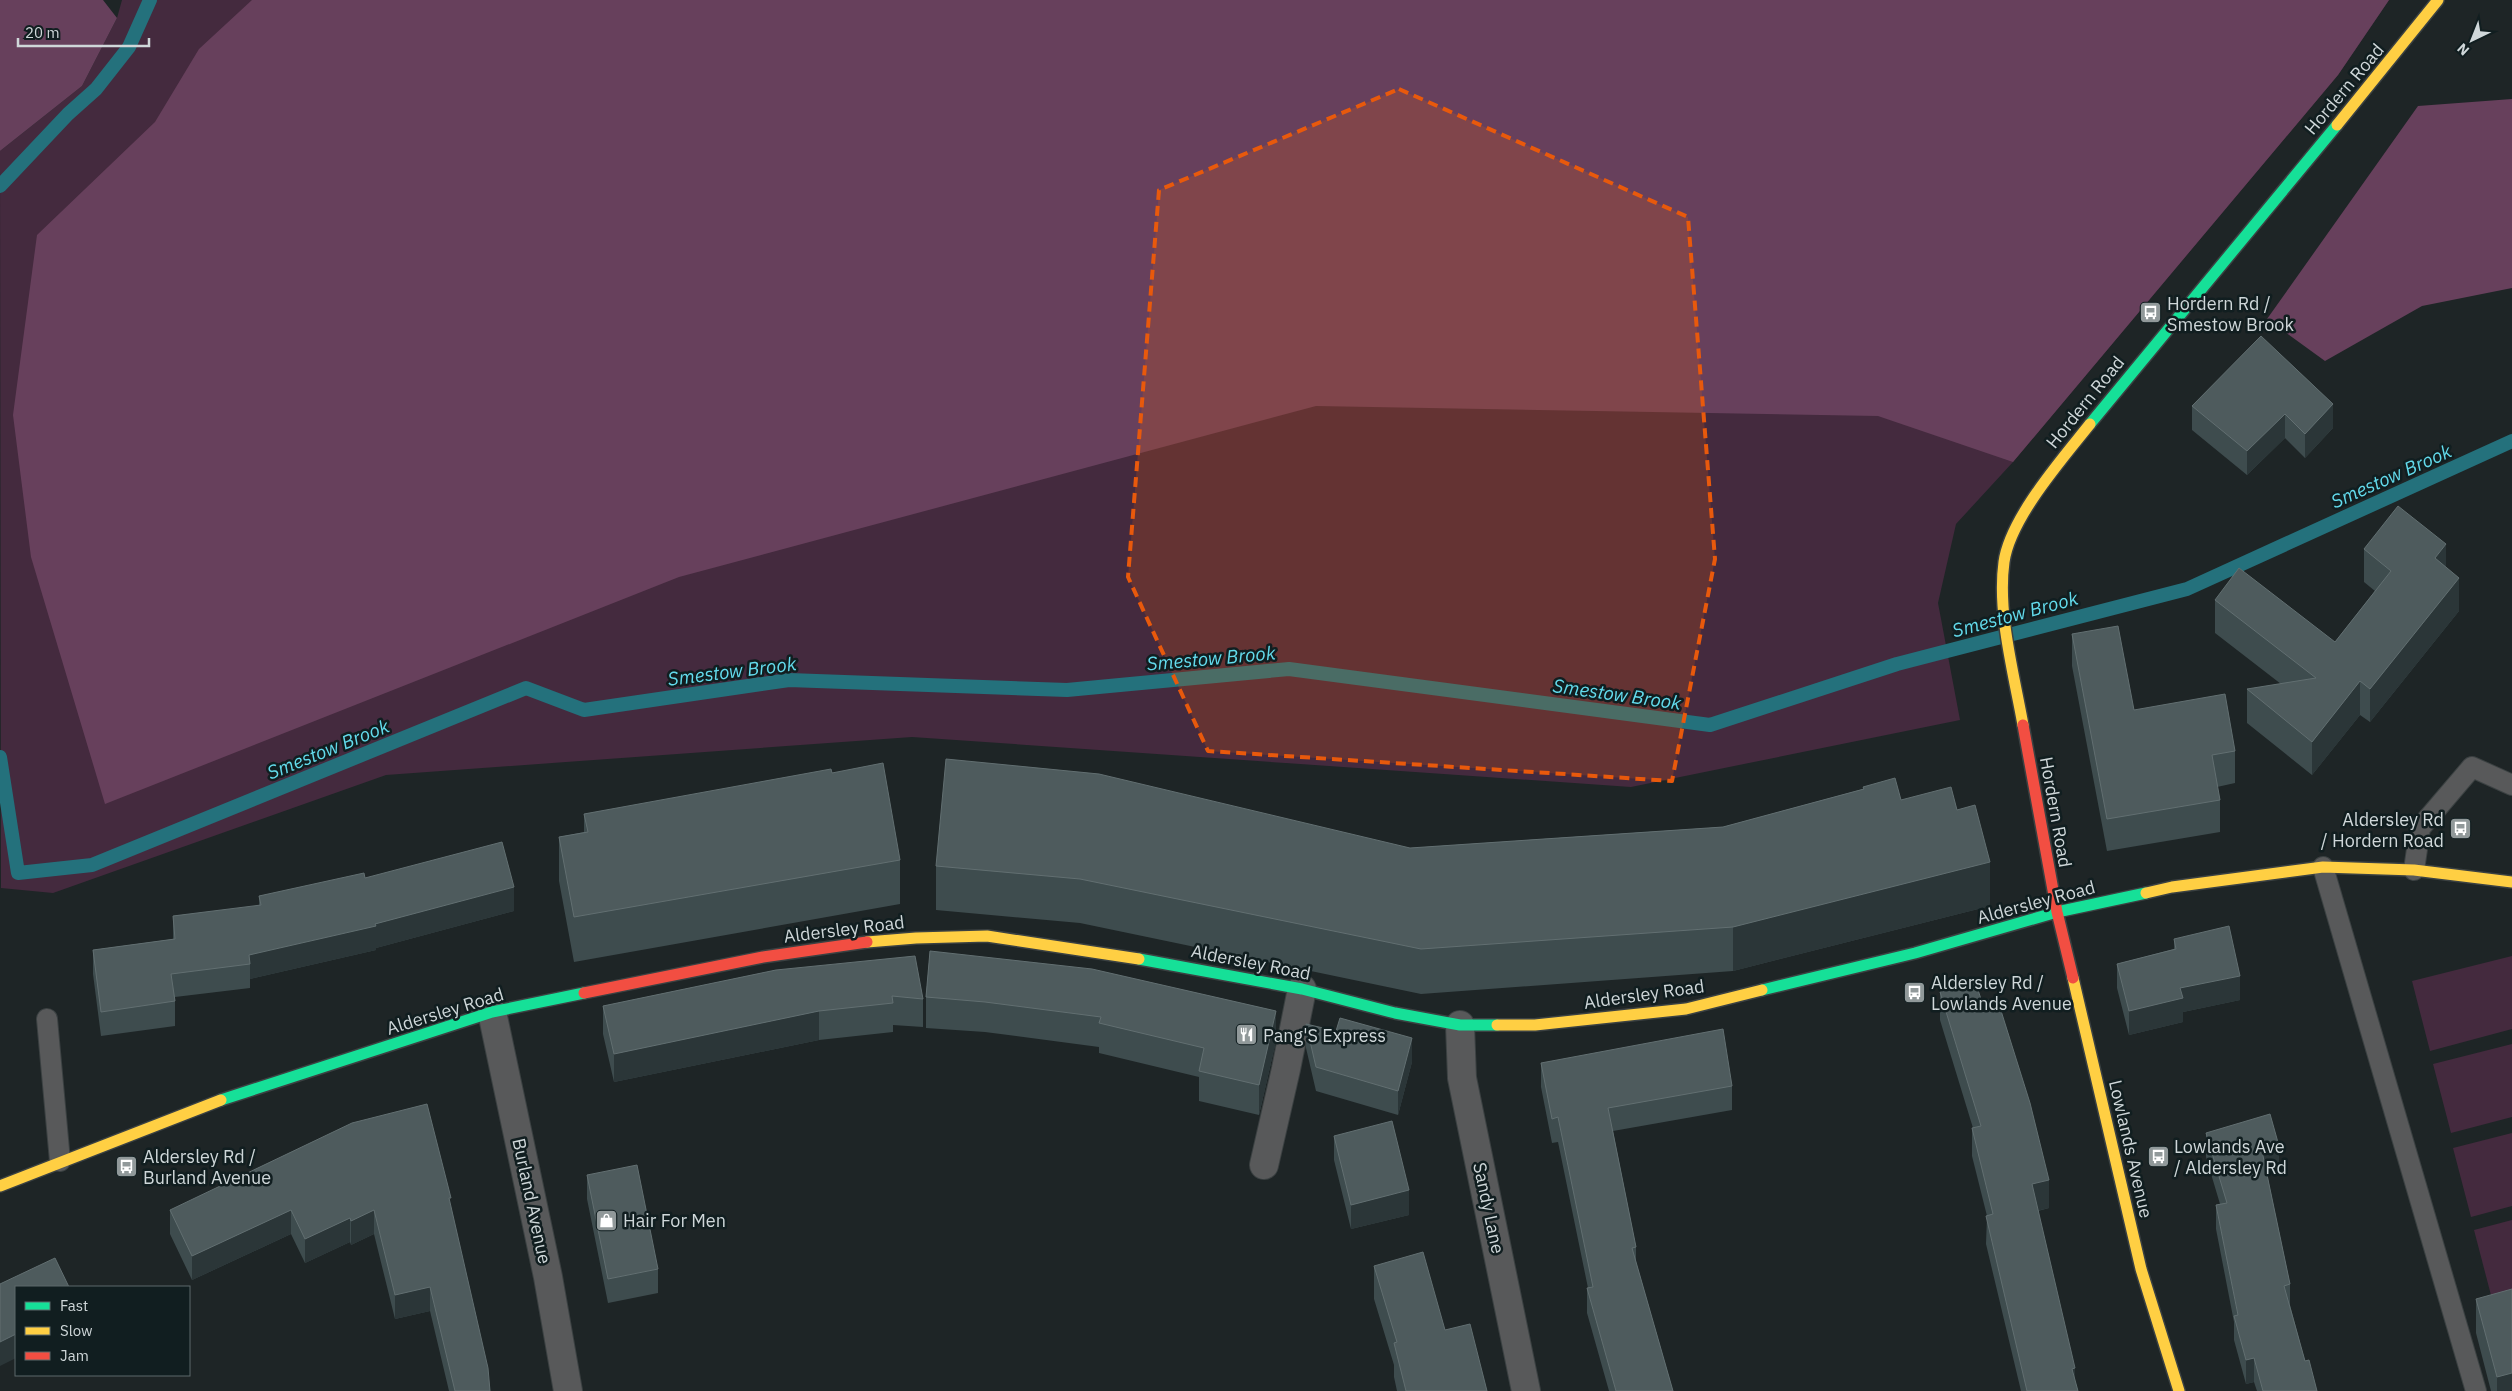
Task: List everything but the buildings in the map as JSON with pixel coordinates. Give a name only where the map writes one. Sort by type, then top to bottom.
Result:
[{"type":"street","name":"Hordern Road","points":[[2057,912],[2010,654],[2002,592],[2004,560],[2020,519],[2053,470],[2160,336],[2400,49],[2438,0]]},
{"type":"street","name":"Aldersley Road","points":[[0,1186],[195,1108],[492,1012],[763,957],[860,943],[916,938],[978,936],[1162,963],[1302,989],[1395,1013],[1460,1025],[1535,1025],[1686,1009],[1915,953],[2057,912],[2172,887],[2324,867],[2414,870],[2512,882]]},
{"type":"street","name":"Lowlands Avenue","points":[[2057,912],[2141,1270],[2180,1391]]},
{"type":"street","points":[[1264,1165],[1302,989]]},
{"type":"street","name":"Burland Avenue","points":[[492,1012],[548,1277],[568,1391]]},
{"type":"street","name":"Sandy Lane","points":[[1460,1025],[1462,1078],[1526,1391]]},
{"type":"lane","points":[[2414,870],[2420,828],[2472,767],[2512,786]]},
{"type":"lane","points":[[2324,867],[2476,1391]]},
{"type":"lane","points":[[46,1019],[60,1161]]},
{"type":"highlighted area","points":[[1399,89],[1688,217],[1715,559],[1672,781],[1208,751],[1128,577],[1159,190]]},
{"type":"shaded area","points":[[0,0],[103,0],[117,18],[82,86],[0,151]]},
{"type":"shaded area","points":[[122,0],[2389,0],[2338,75],[2013,462],[1956,524],[1938,603],[1960,720],[1631,787],[912,737],[386,775],[53,893],[1,888],[0,151],[82,86],[117,18]]},
{"type":"shaded area","points":[[252,0],[2389,0],[2338,75],[2013,462],[1878,416],[1316,406],[679,577],[105,804],[31,557],[13,415],[37,235],[155,122],[199,49]]},
{"type":"shaded area","points":[[2512,99],[2512,288],[2422,306],[2325,361],[2267,319],[2418,106]]},
{"type":"shaded area","points":[[2512,956],[2512,1029],[2430,1051],[2412,981]]},
{"type":"shaded area","points":[[2512,1044],[2512,1117],[2451,1133],[2433,1064]]},
{"type":"shaded area","points":[[2512,1133],[2512,1206],[2471,1217],[2453,1148]]},
{"type":"shaded area","points":[[2512,1220],[2512,1294],[2492,1299],[2474,1230]]},
{"type":"waterway","name":"Smestow Brook","points":[[0,186],[68,114],[96,89],[129,47],[150,0]]},
{"type":"waterway","name":"Smestow Brook","points":[[0,757],[18,873],[92,865],[526,688],[584,710],[789,680],[1067,690],[1289,669],[1710,725],[1897,664],[2187,589],[2512,441]]},
{"type":"traffic: fast","points":[[2090,424],[2337,125]]},
{"type":"traffic: fast","points":[[1762,990],[1915,953],[2057,912],[2146,893]]},
{"type":"traffic: fast","points":[[1139,959],[1302,989],[1395,1013],[1460,1025],[1497,1025]]},
{"type":"traffic: fast","points":[[221,1100],[492,1012],[584,993]]},
{"type":"traffic: slow","points":[[2337,125],[2438,0]]},
{"type":"traffic: slow","points":[[2023,725],[2005,623],[2002,582],[2004,562],[2008,545],[2027,508],[2039,489],[2090,424]]},
{"type":"traffic: slow","points":[[2146,893],[2172,887],[2323,867],[2414,870],[2512,882]]},
{"type":"traffic: slow","points":[[867,942],[916,938],[987,936],[1139,959]]},
{"type":"traffic: slow","points":[[2073,978],[2141,1269],[2179,1391]]},
{"type":"traffic: slow","points":[[1497,1025],[1535,1025],[1686,1009],[1762,990]]},
{"type":"traffic: slow","points":[[0,1186],[221,1100]]},
{"type":"traffic: jam","points":[[2023,725],[2057,912],[2073,978]]},
{"type":"traffic: jam","points":[[584,993],[763,957],[867,942]]},
{"type":"place","name":"Hordern Rd / Smestow Brook","points":[[2151,313]]},
{"type":"place","name":"Aldersley Rd / Hordern Road","points":[[2460,829]]},
{"type":"place","name":"Aldersley Rd / Lowlands Avenue","points":[[1915,992]]},
{"type":"place","name":"Pang'S Express","points":[[1247,1035]]},
{"type":"place","name":"Lowlands Ave / Aldersley Rd","points":[[2158,1156]]},
{"type":"place","name":"Aldersley Rd / Burland Avenue","points":[[127,1166]]},
{"type":"place","name":"Hair For Men","points":[[607,1220]]}]
